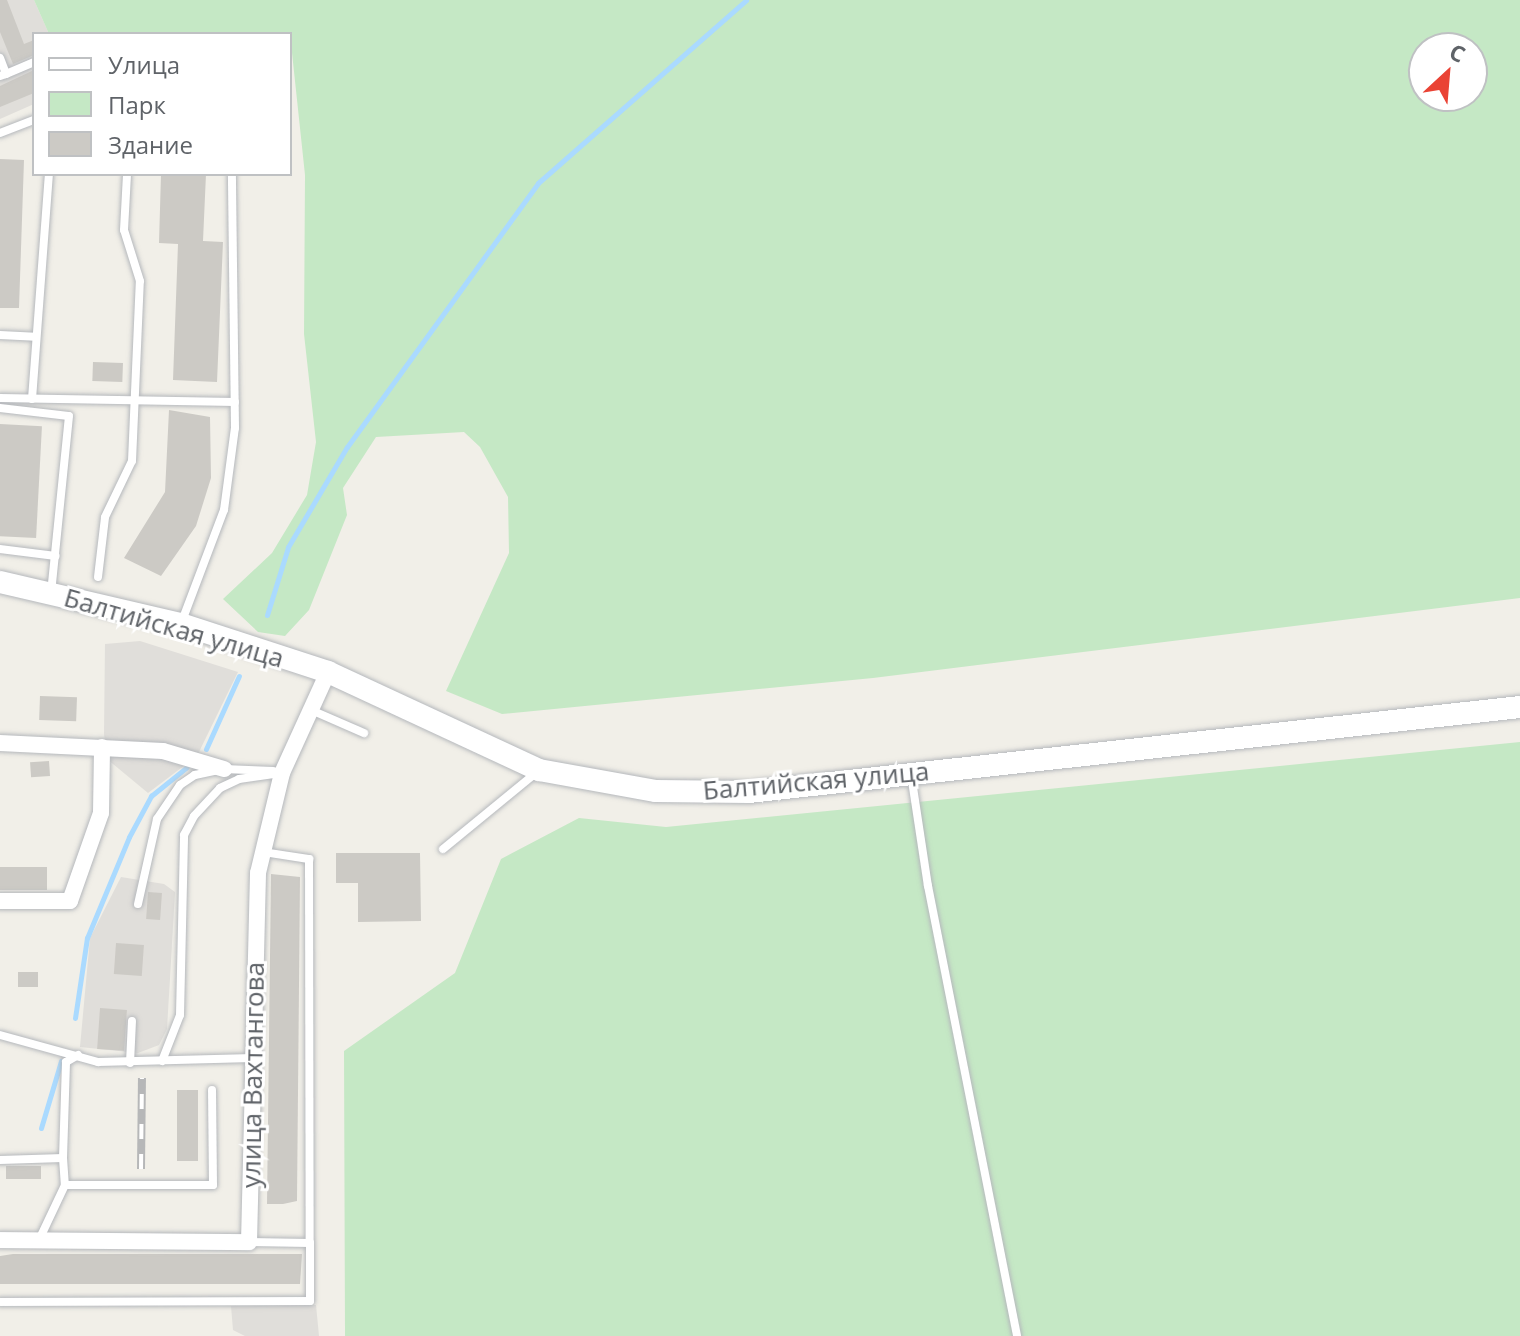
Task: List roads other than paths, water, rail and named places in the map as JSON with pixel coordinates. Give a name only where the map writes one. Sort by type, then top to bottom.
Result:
[{"type":"main road","name":"Балтийская улица","points":[[0,582],[181,624],[328,672],[539,770],[671,792],[749,792],[1520,707]]},
{"type":"street","name":"улица Вахтангова","points":[[249,1242],[258,873],[282,773],[328,672]]},
{"type":"street","points":[[0,743],[163,751],[224,769]]},
{"type":"street","points":[[0,901],[64,903],[73,896],[101,813],[102,747]]},
{"type":"street","points":[[0,1240],[249,1242]]},
{"type":"lane","points":[[0,58],[3,75],[32,63]]},
{"type":"lane","points":[[0,133],[32,121]]},
{"type":"lane","points":[[32,399],[49,176]]},
{"type":"lane","points":[[98,577],[105,517],[132,461],[140,281],[124,230],[127,176]]},
{"type":"lane","points":[[181,624],[224,510],[235,402],[232,176]]},
{"type":"lane","points":[[0,335],[35,337]]},
{"type":"lane","points":[[0,398],[235,402]]},
{"type":"lane","points":[[0,408],[69,416],[51,593]]},
{"type":"lane","points":[[0,549],[56,556]]},
{"type":"lane","points":[[310,709],[364,733]]},
{"type":"lane","points":[[138,904],[150,844],[167,800],[195,775],[224,769],[282,773]]},
{"type":"lane","points":[[443,849],[539,770]]},
{"type":"lane","points":[[162,1061],[180,1015],[184,835],[194,816],[220,788],[239,779],[282,773]]},
{"type":"lane","points":[[911,774],[928,886],[1017,1336]]},
{"type":"lane","points":[[0,1302],[310,1301],[309,859],[263,852]]},
{"type":"lane","points":[[130,1063],[132,1021]]},
{"type":"lane","points":[[0,1035],[98,1062],[253,1058]]},
{"type":"lane","points":[[39,1240],[65,1185],[66,1062],[78,1055]]},
{"type":"lane","points":[[65,1185],[213,1185],[212,1090]]},
{"type":"lane","points":[[0,1160],[63,1158]]},
{"type":"lane","points":[[249,1242],[310,1243]]},
{"type":"waterway","points":[[267,615],[288,547],[347,447],[538,183],[746,0]]},
{"type":"waterway","points":[[206,749],[239,676]]},
{"type":"waterway","points":[[75,1018],[87,938],[129,837],[151,796],[187,767]]},
{"type":"waterway","points":[[41,1128],[61,1061]]},
{"type":"railway","points":[[141,1169],[142,1078]]}]
